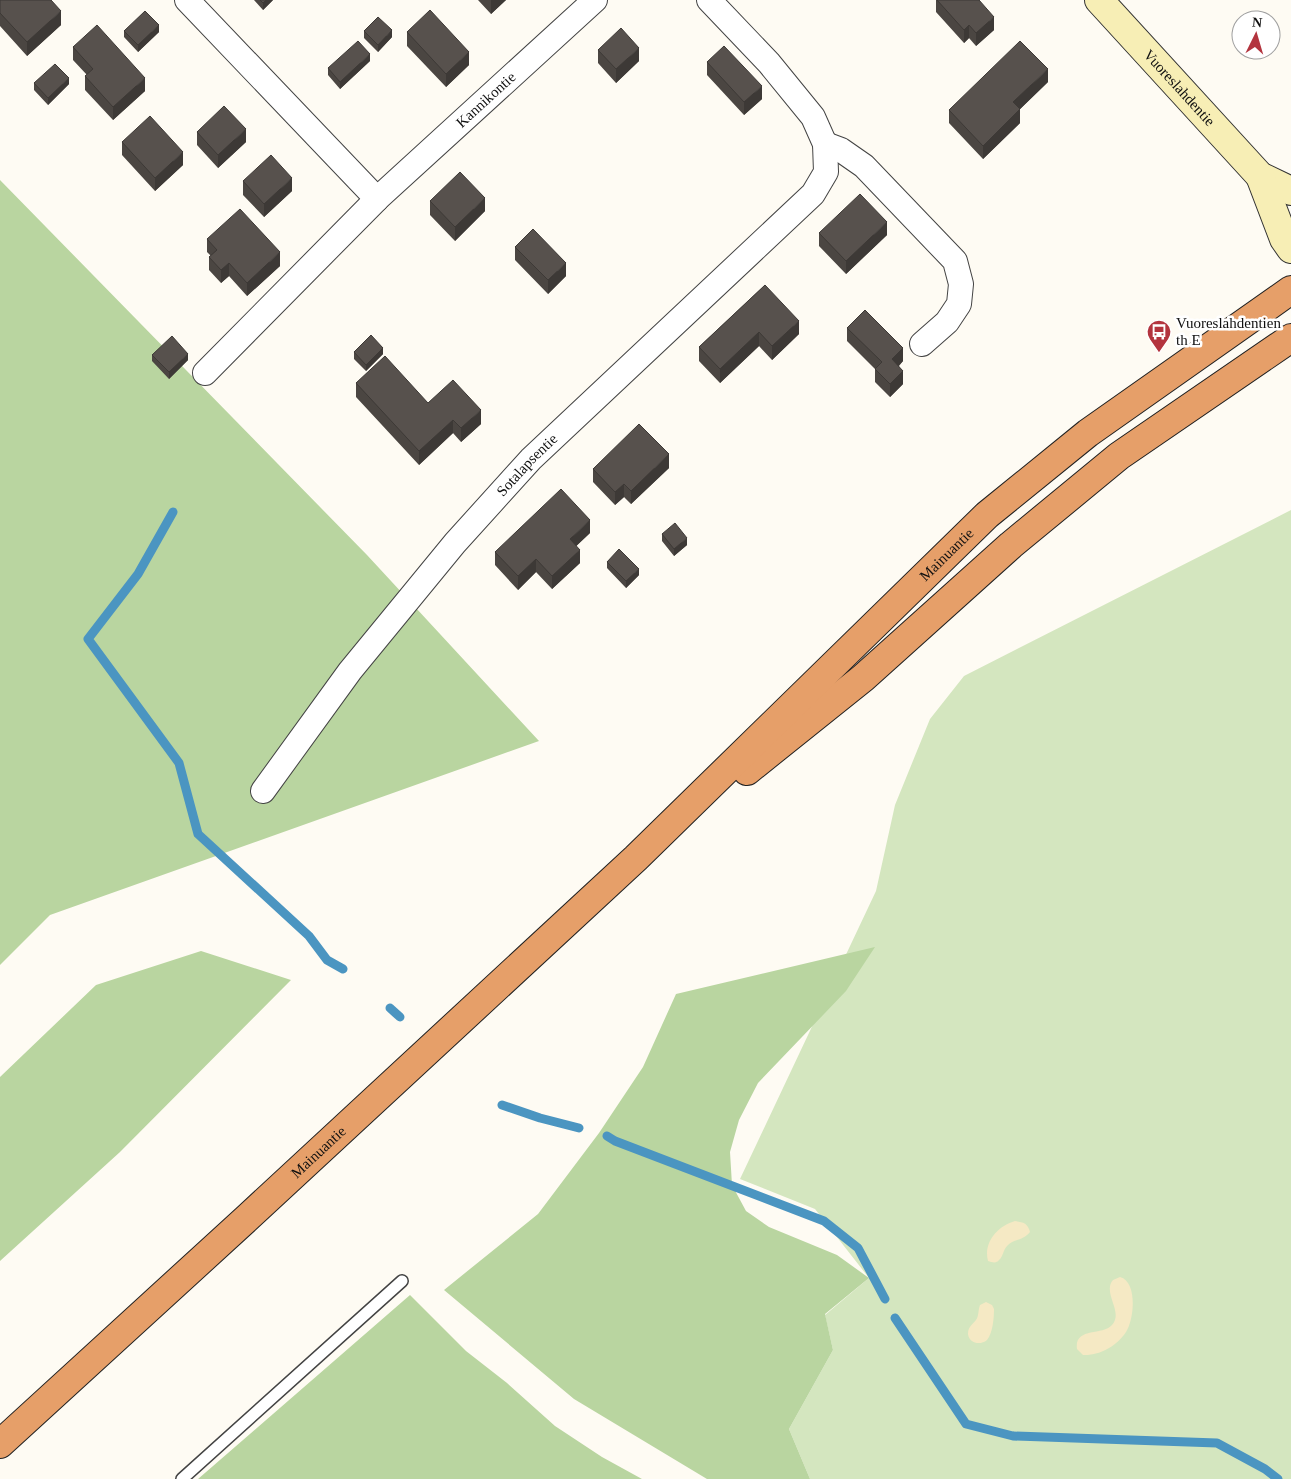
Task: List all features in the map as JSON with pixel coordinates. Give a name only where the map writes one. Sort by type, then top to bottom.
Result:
[{"type":"highway","name":"Mainuantie","points":[[0,1444],[636,858],[987,515],[1088,433],[1291,290]]},
{"type":"highway","name":"Mainuantie","points":[[636,858],[863,678],[1012,545],[1119,456],[1291,338]]},
{"type":"street","points":[[187,0],[377,199]]},
{"type":"street","name":"Kannikontie","points":[[205,373],[377,199],[595,0]]},
{"type":"street","points":[[709,0],[769,63],[813,117],[825,144],[841,150],[864,166],[954,261],[961,284],[959,304],[948,322],[922,344]]},
{"type":"street","name":"Vuoreslahdentie","points":[[1099,0],[1260,176],[1284,239],[1291,249]]},
{"type":"street","name":"Sotalapsentie","points":[[263,791],[350,671],[455,543],[525,466],[813,194],[826,172],[825,144]]},
{"type":"street","name":"Vuoreslahdentie","points":[[1260,176],[1291,191]]},
{"type":"lane","points":[[182,1479],[402,1281]]},
{"type":"green space","points":[[0,180],[367,555],[539,741],[50,915],[0,965]]},
{"type":"green space","points":[[1291,510],[1291,1479],[810,1479],[789,1429],[833,1350],[825,1315],[869,1278],[815,1209],[740,1179],[876,891],[895,805],[930,719],[964,676]]},
{"type":"green space","points":[[875,947],[846,991],[758,1083],[739,1120],[730,1152],[732,1185],[746,1211],[769,1227],[837,1255],[869,1278],[825,1314],[833,1350],[789,1429],[810,1479],[707,1479],[574,1399],[444,1290],[538,1214],[599,1133],[643,1067],[676,994]]},
{"type":"green space","points":[[201,951],[291,980],[120,1152],[0,1261],[0,1077],[96,985]]},
{"type":"green space","points":[[410,1295],[466,1351],[507,1383],[555,1426],[602,1457],[642,1479],[198,1479]]},
{"type":"sand","points":[[1015,1221],[1025,1224],[1030,1232],[1009,1244],[998,1261],[988,1261],[988,1247],[993,1236],[1003,1227]]},
{"type":"sand","points":[[1120,1277],[1126,1280],[1132,1293],[1133,1302],[1129,1326],[1113,1346],[1095,1354],[1083,1355],[1077,1349],[1077,1342],[1080,1338],[1108,1328],[1115,1320],[1116,1314],[1110,1285],[1113,1280]]},
{"type":"sand","points":[[986,1302],[992,1305],[994,1309],[992,1329],[987,1340],[975,1343],[970,1340],[968,1334],[970,1326],[977,1318],[980,1305]]},
{"type":"building","points":[[0,0],[51,0],[61,11],[27,42],[0,13]]},
{"type":"building","points":[[937,0],[979,0],[994,17],[976,33],[969,25],[964,30]]},
{"type":"building","points":[[430,10],[469,52],[446,74],[407,32]]},
{"type":"building","points":[[145,11],[159,25],[138,45],[124,31]]},
{"type":"building","points":[[378,17],[392,30],[378,45],[364,31]]},
{"type":"building","points":[[97,25],[145,78],[113,107],[85,76],[93,69],[73,47]]},
{"type":"building","points":[[621,28],[639,48],[616,69],[598,50]]},
{"type":"building","points":[[358,41],[370,54],[340,82],[328,68]]},
{"type":"building","points":[[1020,41],[1048,69],[1013,102],[1020,109],[983,146],[949,110]]},
{"type":"building","points":[[724,46],[762,86],[744,102],[707,62]]},
{"type":"building","points":[[55,64],[69,78],[48,98],[34,83]]},
{"type":"building","points":[[224,106],[246,129],[218,155],[197,132]]},
{"type":"building","points":[[150,116],[183,152],[155,178],[122,142]]},
{"type":"building","points":[[271,155],[292,178],[264,204],[243,181]]},
{"type":"building","points":[[460,172],[485,198],[455,227],[430,201]]},
{"type":"building","points":[[860,194],[887,222],[846,261],[819,233]]},
{"type":"building","points":[[240,209],[280,252],[247,283],[229,263],[221,270],[209,257],[217,250],[207,239]]},
{"type":"building","points":[[533,229],[566,263],[548,280],[515,247]]},
{"type":"building","points":[[765,285],[799,321],[772,346],[759,332],[720,369],[699,347]]},
{"type":"building","points":[[865,310],[903,348],[892,359],[903,371],[890,384],[875,369],[882,362],[847,328]]},
{"type":"building","points":[[371,335],[383,348],[366,365],[354,352]]},
{"type":"building","points":[[172,336],[188,354],[169,372],[152,355]]},
{"type":"building","points":[[385,356],[428,403],[453,380],[481,410],[461,428],[453,420],[419,451],[356,383]]},
{"type":"building","points":[[639,424],[669,454],[631,491],[624,484],[615,492],[593,469]]},
{"type":"building","points":[[561,489],[590,520],[570,539],[580,550],[552,576],[536,559],[518,576],[495,552]]},
{"type":"building","points":[[675,523],[687,538],[674,549],[662,534]]},
{"type":"building","points":[[619,549],[639,569],[626,581],[607,562]]},
{"type":"waterway","points":[[173,512],[138,574],[88,639],[179,763],[198,834],[309,936],[327,960],[343,969]]},
{"type":"waterway","points":[[390,1008],[400,1017]]},
{"type":"waterway","points":[[502,1105],[540,1118],[579,1128]]},
{"type":"waterway","points":[[607,1136],[615,1141],[824,1221],[858,1248],[885,1299]]},
{"type":"waterway","points":[[895,1318],[966,1424],[1013,1436],[1217,1443],[1265,1469],[1278,1479]]},
{"type":"place","name":"Vuoreslahdentien th E","points":[[1159,353]]}]
